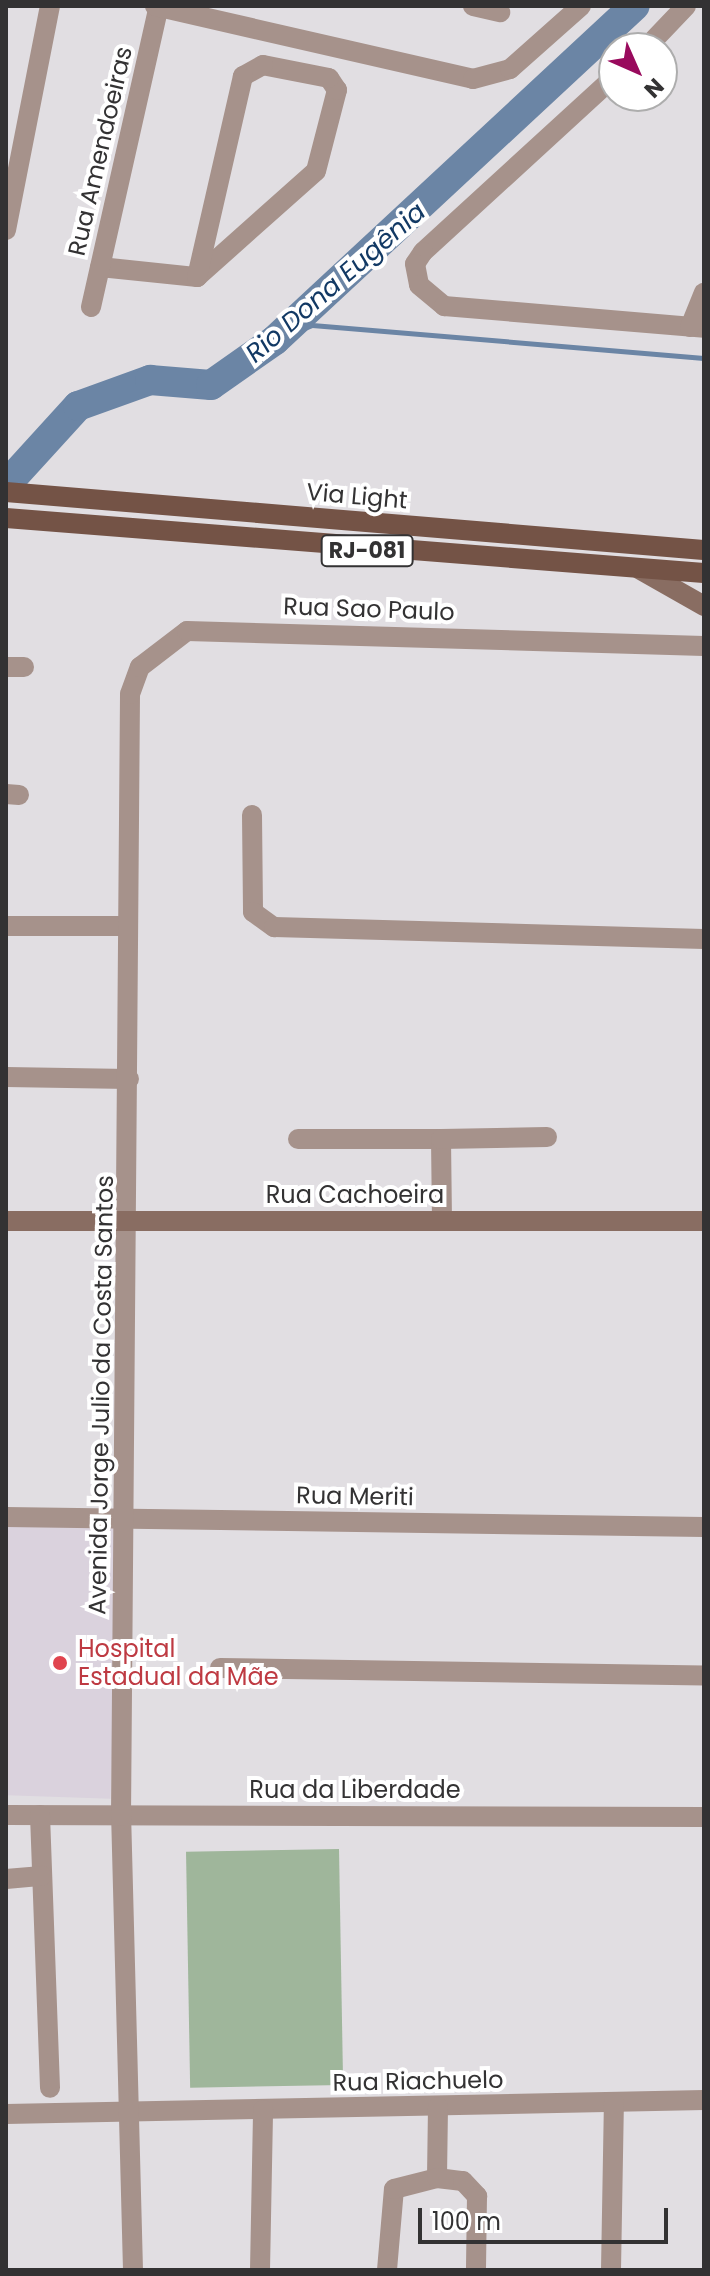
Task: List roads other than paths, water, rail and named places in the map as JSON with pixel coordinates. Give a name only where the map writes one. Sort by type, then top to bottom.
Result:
[{"type":"main road","name":"Via Light","points":[[6,492],[704,550]]},
{"type":"main road","name":"RJ-081","points":[[6,518],[373,552],[704,573]]},
{"type":"main road","points":[[636,567],[704,606]]},
{"type":"main road","name":"Rua Cachoeira","points":[[6,1221],[704,1221]]},
{"type":"street","points":[[6,230],[50,6]]},
{"type":"street","points":[[158,6],[473,79],[510,69],[581,6]]},
{"type":"street","name":"Rua Amendoeiras","points":[[91,307],[158,6]]},
{"type":"street","points":[[473,6],[500,12]]},
{"type":"street","points":[[661,32],[686,6]]},
{"type":"street","points":[[100,267],[197,277],[249,233],[305,184],[324,156],[337,90],[322,74],[263,65],[243,76],[197,277]]},
{"type":"street","points":[[598,92],[423,252],[415,264],[419,285],[444,306],[697,327],[704,293]]},
{"type":"street","points":[[209,223],[249,233]]},
{"type":"street","name":"Rua Sao Paulo","points":[[128,760],[130,694],[140,667],[187,631],[704,646]]},
{"type":"street","name":"Avenida Jorge Julio da Costa Santos","points":[[128,760],[130,1221],[121,1816],[133,2113],[133,2270]]},
{"type":"street","points":[[252,815],[253,912],[274,927],[704,939]]},
{"type":"street","points":[[6,926],[127,926]]},
{"type":"street","points":[[6,1077],[129,1079]]},
{"type":"street","points":[[298,1139],[547,1137]]},
{"type":"street","points":[[441,1139],[442,1221]]},
{"type":"street","name":"Rua Meriti","points":[[6,1517],[704,1527]]},
{"type":"street","points":[[220,1668],[704,1676]]},
{"type":"street","name":"Rua da Liberdade","points":[[6,1815],[704,1817]]},
{"type":"street","points":[[40,1815],[50,2088]]},
{"type":"street","points":[[6,1879],[42,1876]]},
{"type":"street","name":"Rua Riachuelo","points":[[6,2114],[704,2100]]},
{"type":"street","points":[[611,2270],[614,2103]]},
{"type":"street","points":[[437,2178],[438,2107]]},
{"type":"street","points":[[260,2270],[263,2110]]},
{"type":"street","points":[[387,2270],[394,2189],[437,2178],[463,2181],[477,2196],[476,2270]]},
{"type":"waterway","name":"Rio Dona Eugênia","points":[[6,485],[78,406],[150,380],[211,385],[275,340],[635,6]]},
{"type":"waterway","points":[[275,340],[312,325],[704,358]]},
{"type":"place","name":"Hospital Estadual da Mãe","points":[[60,1663]]}]
